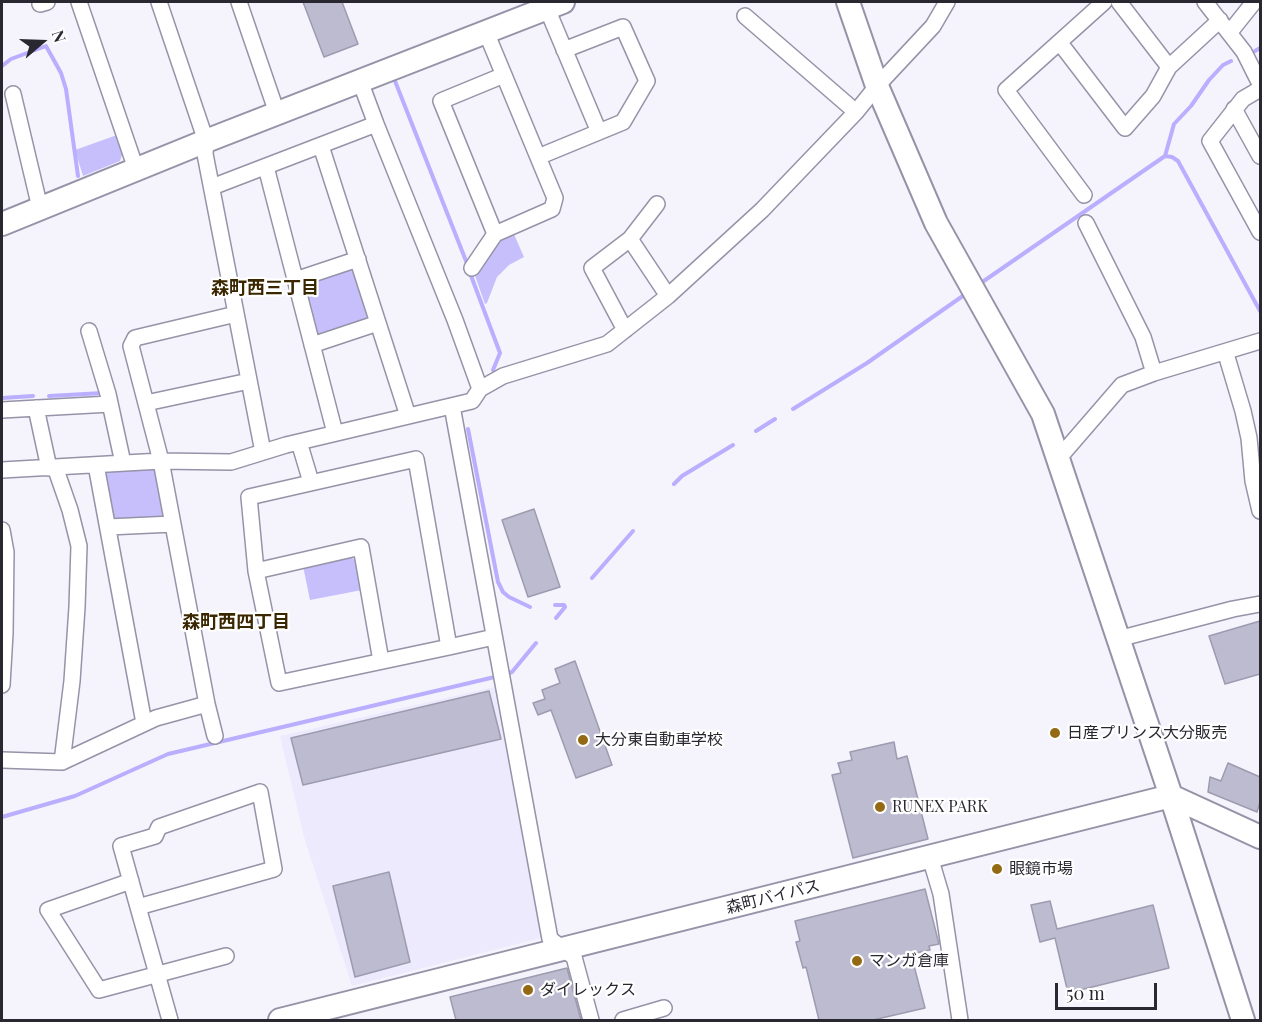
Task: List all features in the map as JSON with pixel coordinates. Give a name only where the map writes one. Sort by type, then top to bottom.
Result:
[{"type":"street","points":[[79,2],[136,170]]},
{"type":"street","points":[[159,2],[206,141],[212,187],[263,452]]},
{"type":"street","points":[[239,2],[277,113]]},
{"type":"street","points":[[848,2],[877,86],[936,223],[1038,405],[1171,796],[1243,1020]]},
{"type":"street","points":[[2,470],[161,461],[231,462],[299,442],[472,401],[480,389],[503,376],[607,344],[668,296],[762,210],[856,112],[933,26],[946,2]]},
{"type":"street","points":[[1084,195],[1006,90],[1104,2]]},
{"type":"street","points":[[1119,2],[1169,67]]},
{"type":"street","points":[[1205,2],[1244,52],[1260,84]]},
{"type":"street","points":[[1060,43],[1125,128],[1153,96],[1169,67],[1254,2]]},
{"type":"street","points":[[2,220],[40,208],[486,32],[553,3]]},
{"type":"street","points":[[553,3],[551,18],[599,132]]},
{"type":"street","points":[[745,16],[856,112]]},
{"type":"street","points":[[538,157],[623,122],[647,81],[623,27],[564,50]]},
{"type":"street","points":[[472,268],[495,234],[552,209],[555,198],[486,32]]},
{"type":"street","points":[[495,234],[441,101],[504,75]]},
{"type":"street","points":[[360,81],[480,389]]},
{"type":"street","points":[[1260,89],[1243,99],[1234,108],[1209,141],[1260,232]]},
{"type":"street","points":[[13,94],[40,208]]},
{"type":"street","points":[[1234,108],[1260,156]]},
{"type":"street","points":[[212,187],[376,124]]},
{"type":"street","points":[[321,146],[408,416]]},
{"type":"street","points":[[266,167],[335,433]]},
{"type":"street","points":[[625,330],[592,268],[630,239],[657,204]]},
{"type":"street","points":[[1086,223],[1143,337],[1154,373]]},
{"type":"street","points":[[630,239],[668,296]]},
{"type":"street","points":[[295,280],[358,260]]},
{"type":"street","points":[[215,736],[161,461],[131,346],[135,338],[236,314]]},
{"type":"street","points":[[312,345],[378,323]]},
{"type":"street","points":[[89,331],[110,404],[123,463]]},
{"type":"street","points":[[1058,459],[1122,385],[1260,341]]},
{"type":"street","points":[[1229,351],[1226,354],[1249,438],[1253,481],[1260,511]]},
{"type":"street","points":[[146,403],[249,381]]},
{"type":"street","points":[[2,410],[110,404]]},
{"type":"street","points":[[452,406],[550,939],[574,957],[591,1020]]},
{"type":"street","points":[[36,408],[52,468],[70,510],[79,546],[72,681],[62,762]]},
{"type":"street","points":[[299,442],[311,483]]},
{"type":"street","points":[[449,647],[416,459],[249,497],[256,571],[279,683],[449,647],[494,637]]},
{"type":"street","points":[[96,465],[144,723]]},
{"type":"street","points":[[108,527],[173,524]]},
{"type":"street","points":[[2,530],[6,552],[2,685]]},
{"type":"street","points":[[256,571],[361,547],[381,661]]},
{"type":"street","points":[[1118,639],[1260,604]]},
{"type":"street","points":[[2,760],[62,762],[156,718],[207,704]]},
{"type":"street","points":[[138,907],[274,869],[260,792],[159,827],[155,836],[121,846],[131,880],[138,907],[157,974],[171,1020]]},
{"type":"street","points":[[1171,796],[1260,837]]},
{"type":"street","name":"森町バイパス","points":[[280,1020],[1171,796]]},
{"type":"street","points":[[930,857],[941,894],[960,1020]]},
{"type":"street","points":[[131,880],[48,910],[99,990],[226,956]]},
{"type":"street","points":[[623,1020],[664,1008]]},
{"type":"shaded area","points":[[117,135],[123,152],[120,161],[83,176],[75,150]]},
{"type":"shaded area","points":[[513,232],[524,257],[509,265],[497,277],[485,304],[474,273],[498,239]]},
{"type":"shaded area","points":[[349,267],[354,269],[369,316],[367,322],[320,337],[317,335],[304,286],[305,281]]},
{"type":"shaded area","points":[[156,468],[165,516],[160,521],[113,519],[105,475],[108,470]]},
{"type":"shaded area","points":[[349,556],[358,562],[362,590],[310,600],[303,566]]},
{"type":"shaded area","points":[[494,687],[541,938],[352,986],[304,837],[280,736]]},
{"type":"building","points":[[303,2],[342,2],[358,44],[324,57]]},
{"type":"building","points":[[534,509],[560,587],[528,597],[502,520]]},
{"type":"building","points":[[1260,621],[1260,674],[1225,684],[1209,636]]},
{"type":"building","name":"大分東自動車学校","points":[[575,661],[612,765],[576,778],[551,710],[538,715],[533,703],[545,699],[542,690],[560,683],[555,669]]},
{"type":"building","points":[[489,691],[501,739],[303,785],[291,738]]},
{"type":"building","name":"RUNEX PARK","points":[[894,742],[897,759],[907,756],[928,839],[853,858],[832,775],[841,773],[838,763],[852,760],[850,752]]},
{"type":"building","points":[[1228,763],[1260,777],[1260,802],[1257,812],[1208,792],[1210,777],[1221,781]]},
{"type":"building","points":[[389,872],[410,962],[355,977],[333,886]]},
{"type":"building","name":"マンガ倉庫","points":[[925,889],[939,944],[929,946],[930,950],[911,954],[925,1008],[873,1020],[819,1020],[806,967],[803,968],[796,942],[800,941],[795,921]]},
{"type":"building","points":[[1050,901],[1057,929],[1153,905],[1169,968],[1068,993],[1055,938],[1040,942],[1031,905]]},
{"type":"building","name":"ダイレックス","points":[[567,968],[581,1020],[456,1020],[450,997]]},
{"type":"waterway","points":[[2,66],[11,59],[46,46],[61,73],[66,89],[78,176]]},
{"type":"waterway","points":[[1255,51],[1260,48]]},
{"type":"waterway","points":[[1165,156],[1174,124],[1191,106],[1209,80],[1223,65],[1231,61]]},
{"type":"waterway","points":[[395,81],[468,266]]},
{"type":"waterway","points":[[978,285],[1165,156],[1178,161],[1260,311]]},
{"type":"waterway","points":[[470,273],[500,353],[493,370]]},
{"type":"waterway","points":[[793,409],[867,363],[967,293]]},
{"type":"waterway","points":[[49,396],[103,393]]},
{"type":"waterway","points":[[2,398],[33,396]]},
{"type":"waterway","points":[[756,431],[775,419]]},
{"type":"waterway","points":[[468,429],[498,582],[503,592],[509,597],[530,607]]},
{"type":"waterway","points":[[674,484],[682,476],[733,445]]},
{"type":"waterway","points":[[592,578],[633,531]]},
{"type":"waterway","points":[[555,605],[565,607],[556,618]]},
{"type":"waterway","points":[[506,674],[512,672],[536,643]]},
{"type":"waterway","points":[[2,817],[75,796],[168,754],[499,676]]},
{"type":"place","name":"日産プリンス大分販売","points":[[1055,733]]},
{"type":"place","name":"大分東自動車学校","points":[[583,740]]},
{"type":"place","name":"RUNEX PARK","points":[[880,807]]},
{"type":"place","name":"眼鏡市場","points":[[997,869]]},
{"type":"place","name":"マンガ倉庫","points":[[857,961]]},
{"type":"place","name":"ダイレックス","points":[[528,990]]},
{"type":"district","name":"森町西三丁目","points":[[265,288]]},
{"type":"district","name":"森町西四丁目","points":[[236,622]]}]
